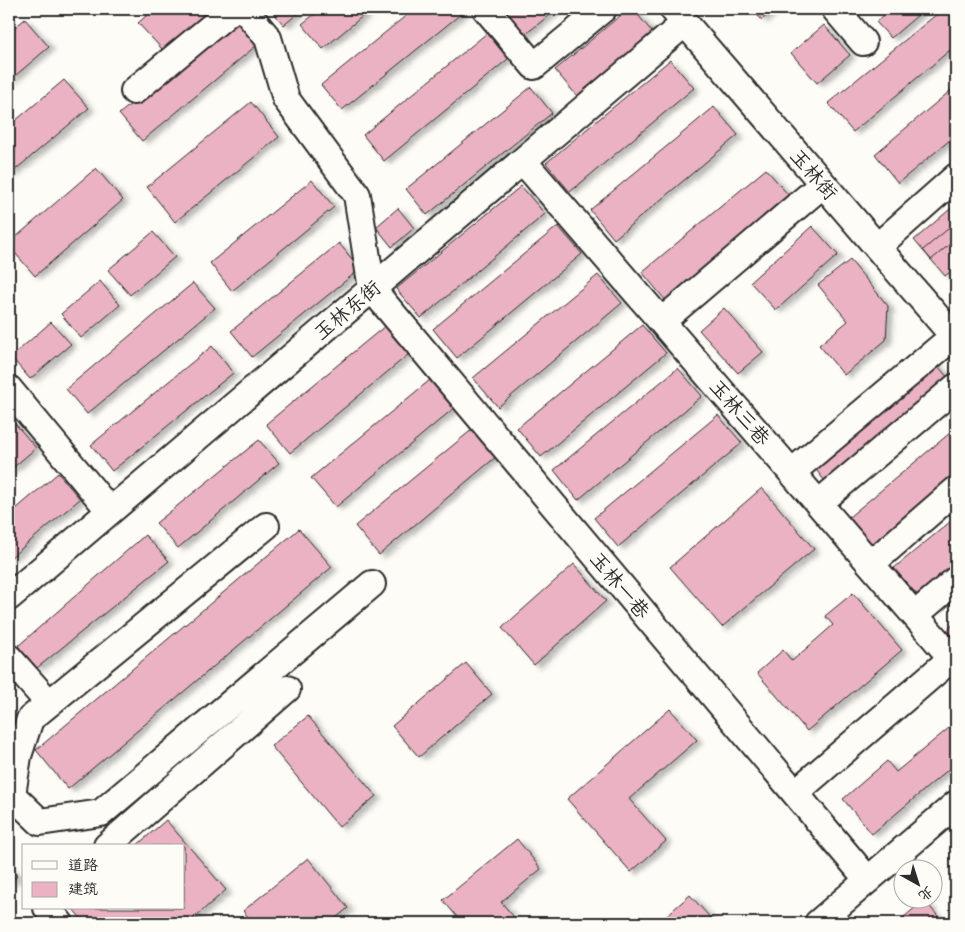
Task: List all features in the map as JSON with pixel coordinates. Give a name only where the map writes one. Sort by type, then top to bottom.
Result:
[{"type":"street","points":[[134,91],[233,9]]},
{"type":"street","points":[[244,9],[268,38],[286,99],[357,194],[372,289]]},
{"type":"street","points":[[486,9],[534,66],[603,9]]},
{"type":"street","points":[[835,9],[863,42]]},
{"type":"street","name":"玉林东街","points":[[9,597],[524,161],[679,16]]},
{"type":"street","name":"玉林街","points":[[679,16],[877,247],[952,326]]},
{"type":"street","name":"玉林三巷","points":[[524,161],[954,660]]},
{"type":"street","points":[[877,247],[956,178]]},
{"type":"street","points":[[662,321],[823,184]]},
{"type":"street","name":"玉林一巷","points":[[372,289],[868,880]]},
{"type":"street","points":[[792,472],[952,326]]},
{"type":"street","points":[[819,503],[956,388]]},
{"type":"street","points":[[9,389],[110,511]]},
{"type":"street","points":[[872,563],[956,490]]},
{"type":"street","points":[[266,526],[30,719],[18,756],[12,796],[40,822],[101,813],[372,584]]},
{"type":"street","points":[[916,614],[956,580]]},
{"type":"street","points":[[9,658],[49,704]]},
{"type":"street","points":[[795,793],[954,660]]},
{"type":"street","points":[[109,844],[287,689]]},
{"type":"street","points":[[818,923],[956,804]]},
{"type":"street","points":[[49,910],[60,923]]},
{"type":"building","points":[[154,9],[210,9],[163,50],[138,23]]},
{"type":"building","points":[[270,9],[303,9],[284,25]]},
{"type":"building","points":[[321,9],[371,9],[323,49],[302,24]]},
{"type":"building","points":[[414,9],[467,9],[342,110],[321,85]]},
{"type":"building","points":[[503,9],[557,9],[522,37],[500,11]]},
{"type":"building","points":[[628,9],[633,9],[653,33],[577,96],[555,70]]},
{"type":"building","points":[[752,9],[774,9],[762,20]]},
{"type":"building","points":[[891,9],[925,9],[891,38],[876,22]]},
{"type":"building","points":[[943,9],[956,9],[956,45],[853,132],[828,103]]},
{"type":"building","points":[[234,18],[257,45],[142,141],[119,114]]},
{"type":"building","points":[[25,19],[49,47],[9,81],[9,32]]},
{"type":"building","points":[[824,25],[850,55],[817,83],[791,53]]},
{"type":"building","points":[[487,33],[508,59],[384,161],[363,135]]},
{"type":"building","points":[[670,60],[694,88],[570,192],[546,163]]},
{"type":"building","points":[[64,80],[89,108],[9,175],[9,126]]},
{"type":"building","points":[[956,86],[956,135],[898,183],[875,154]]},
{"type":"building","points":[[531,87],[552,113],[427,215],[406,189]]},
{"type":"building","points":[[251,102],[279,137],[175,222],[147,187]]},
{"type":"building","points":[[714,107],[738,135],[614,239],[590,210]]},
{"type":"building","points":[[96,168],[123,200],[35,276],[9,246],[9,243]]},
{"type":"building","points":[[766,169],[790,197],[666,301],[642,272]]},
{"type":"building","points":[[312,180],[334,207],[232,291],[210,263]]},
{"type":"building","points":[[521,186],[545,214],[421,318],[396,289]]},
{"type":"building","points":[[956,204],[956,239],[931,260],[914,240]]},
{"type":"building","points":[[398,208],[414,228],[392,247],[376,227]]},
{"type":"building","points":[[956,222],[956,267],[945,276],[923,250]]},
{"type":"building","points":[[558,226],[582,254],[457,358],[433,329]]},
{"type":"building","points":[[812,226],[838,255],[776,310],[750,282]]},
{"type":"building","points":[[153,232],[175,257],[130,295],[108,270]]},
{"type":"building","points":[[339,243],[360,269],[252,357],[231,331]]},
{"type":"building","points":[[850,260],[888,306],[886,340],[844,375],[819,345],[848,321],[818,285]]},
{"type":"building","points":[[598,275],[622,303],[498,407],[473,378]]},
{"type":"building","points":[[100,281],[120,305],[81,338],[61,314]]},
{"type":"building","points":[[193,283],[215,308],[87,414],[66,389]]},
{"type":"building","points":[[724,308],[763,352],[738,373],[699,330]]},
{"type":"building","points":[[391,321],[415,349],[290,453],[266,424]]},
{"type":"building","points":[[51,322],[71,344],[30,379],[11,357]]},
{"type":"building","points":[[642,325],[666,353],[541,457],[517,428]]},
{"type":"building","points":[[212,346],[233,373],[112,471],[91,445]]},
{"type":"building","points":[[933,360],[954,385],[830,488],[811,463]]},
{"type":"building","points":[[678,368],[702,396],[578,500],[554,470]]},
{"type":"building","points":[[436,375],[460,403],[336,507],[311,478]]},
{"type":"building","points":[[718,415],[742,443],[618,547],[594,518]]},
{"type":"building","points":[[13,421],[36,448],[9,471],[9,424]]},
{"type":"building","points":[[480,423],[503,451],[379,555],[355,526]]},
{"type":"building","points":[[956,428],[956,476],[873,546],[849,517]]},
{"type":"building","points":[[259,440],[279,463],[178,548],[156,523]]},
{"type":"building","points":[[58,473],[80,499],[9,559],[9,515]]},
{"type":"building","points":[[762,488],[814,549],[722,627],[670,567]]},
{"type":"building","points":[[956,517],[956,566],[919,597],[894,568]]},
{"type":"building","points":[[299,529],[332,567],[68,789],[36,750]]},
{"type":"building","points":[[145,535],[169,561],[37,668],[18,646]]},
{"type":"building","points":[[574,564],[606,601],[534,665],[502,628]]},
{"type":"building","points":[[853,593],[902,650],[807,731],[757,673],[783,650],[792,661],[833,625],[825,616]]},
{"type":"building","points":[[956,622],[956,641],[947,630]]},
{"type":"building","points":[[466,663],[492,694],[419,757],[392,726]]},
{"type":"building","points":[[670,709],[697,740],[629,799],[666,841],[631,872],[567,799]]},
{"type":"building","points":[[308,716],[376,796],[339,827],[271,746]]},
{"type":"building","points":[[956,722],[956,763],[872,834],[843,799],[887,761],[896,772]]},
{"type":"building","points":[[166,820],[226,890],[188,923],[85,923],[74,910],[185,910],[185,844],[138,844]]},
{"type":"building","points":[[517,839],[541,869],[501,902],[519,923],[462,923],[443,900]]},
{"type":"building","points":[[308,858],[348,908],[330,923],[253,923],[243,911]]},
{"type":"building","points":[[9,865],[17,876],[9,883]]},
{"type":"building","points":[[690,895],[715,923],[658,923]]},
{"type":"building","points":[[912,910],[933,910],[944,923],[897,923]]}]
